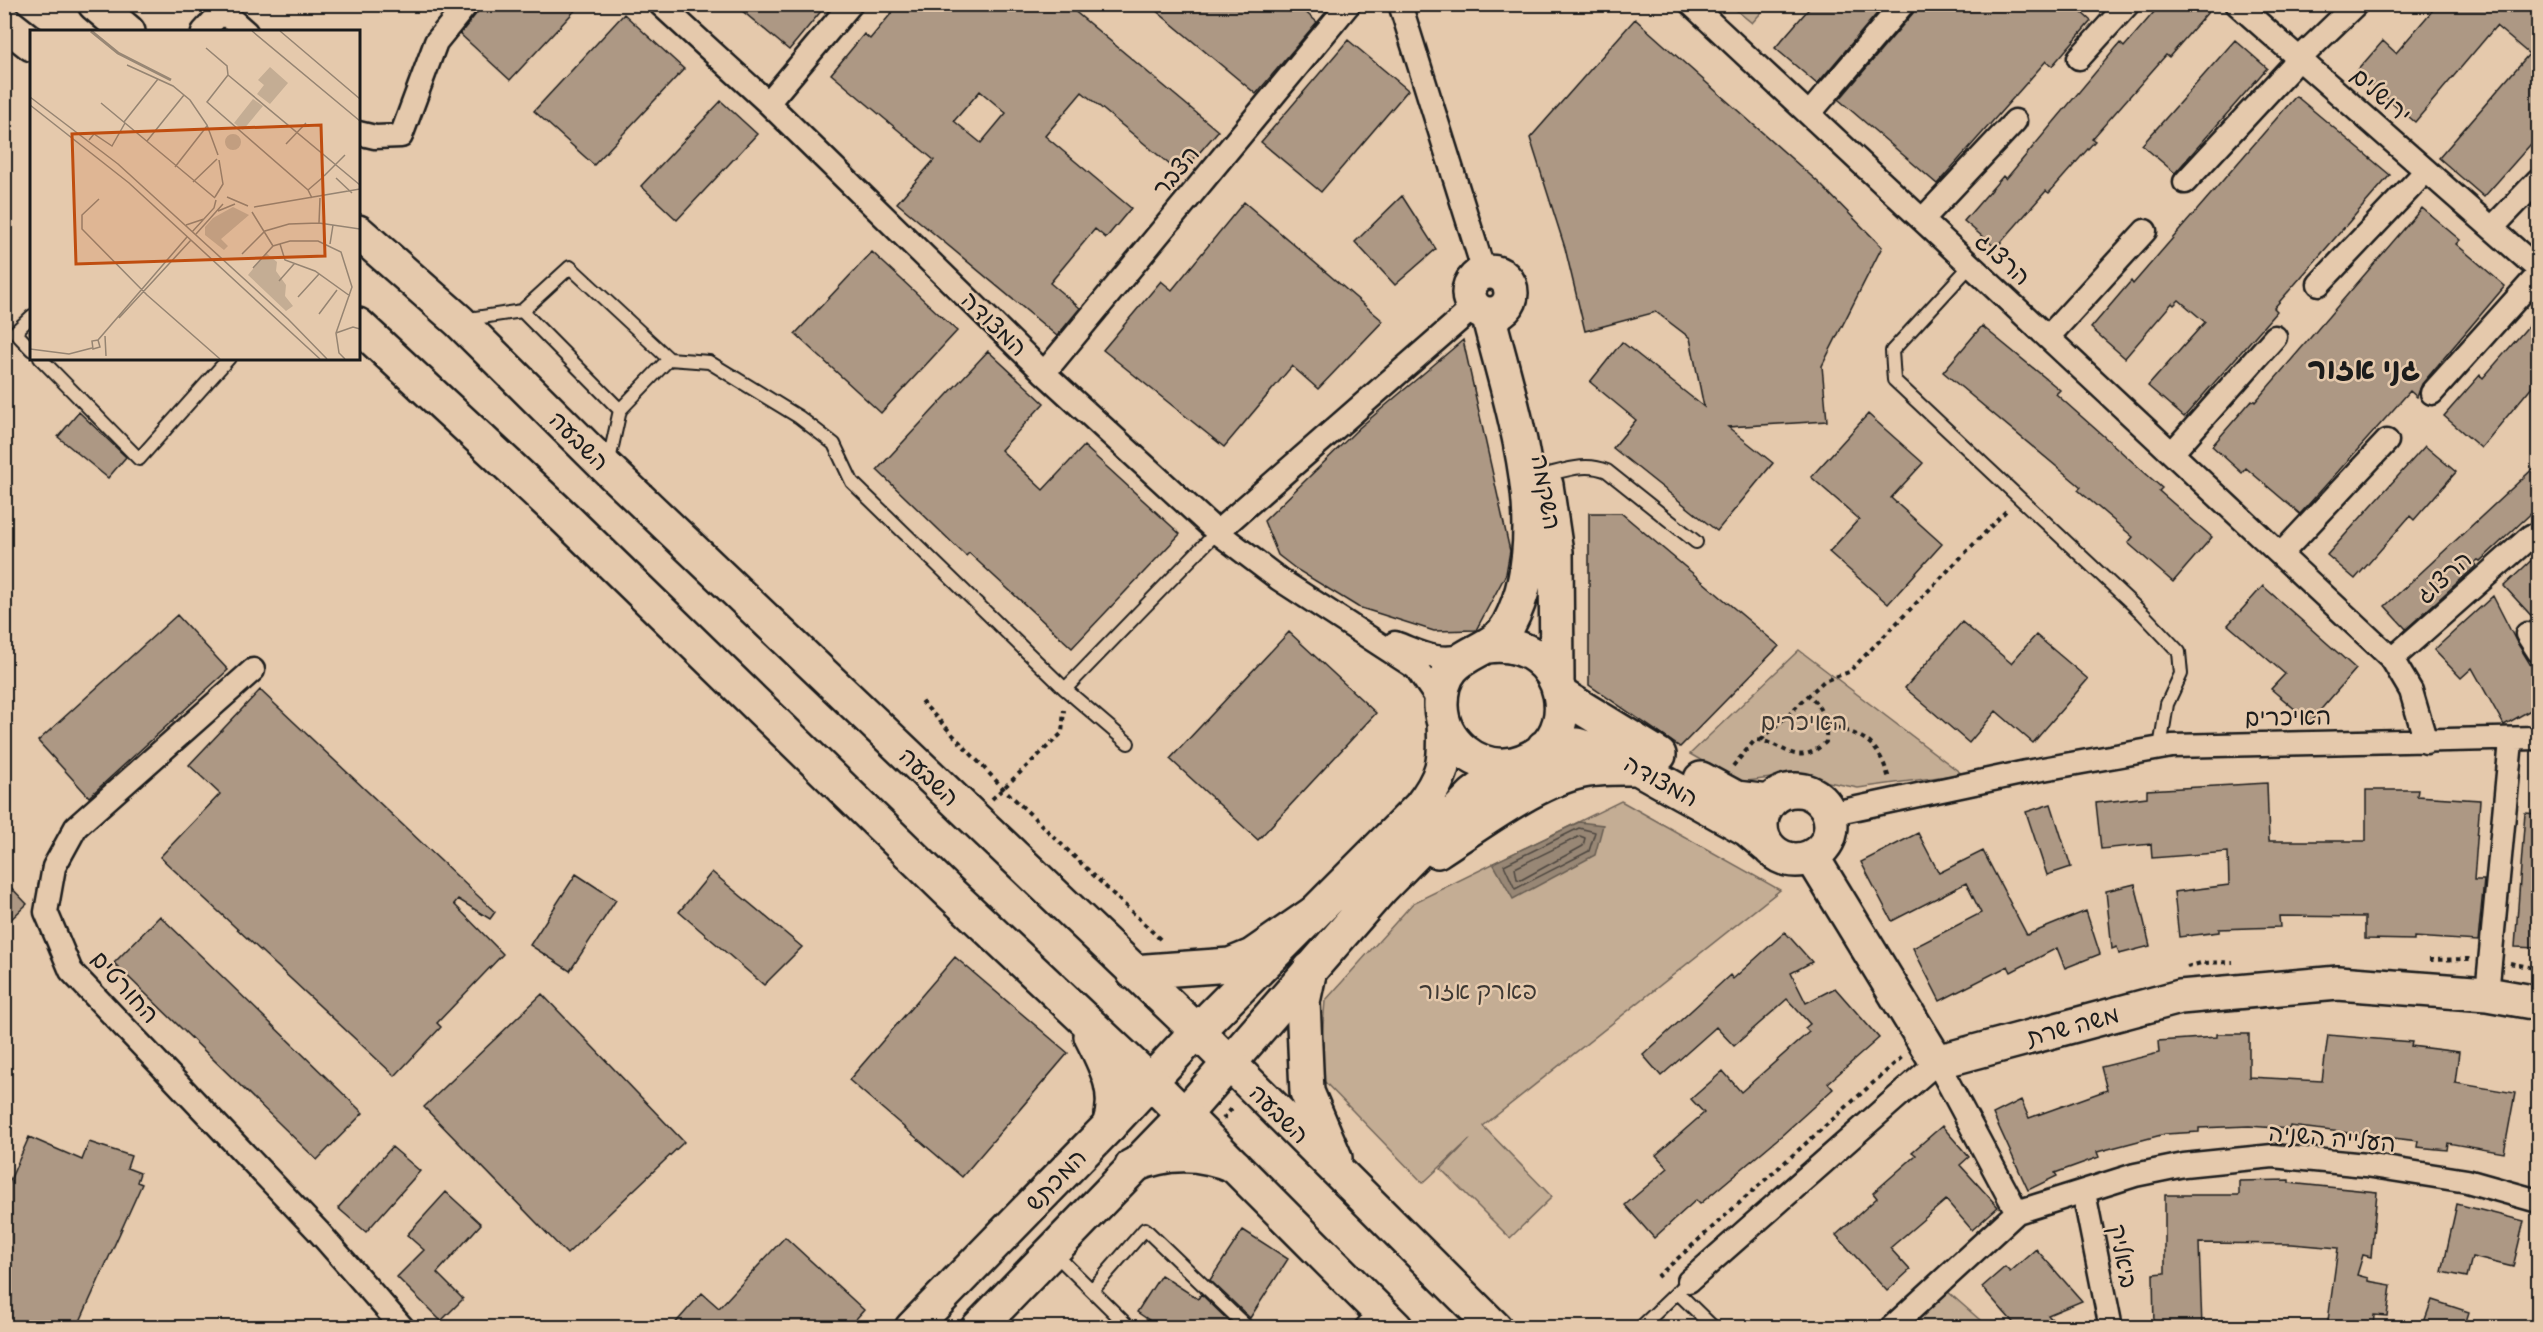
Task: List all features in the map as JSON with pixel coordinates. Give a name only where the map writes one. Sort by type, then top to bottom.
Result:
[{"type":"main road","points":[[95,4],[126,30]]},
{"type":"main road","points":[[4,22],[30,42]]},
{"type":"main road","name":"השבעה","points":[[360,234],[459,321],[608,469],[1197,1031],[1495,1328]]},
{"type":"main road","points":[[1484,272],[1498,273],[1509,282],[1511,295],[1489,310]]},
{"type":"main road","name":"השקמה","points":[[1489,310],[1545,475],[1556,552],[1559,688]]},
{"type":"main road","name":"השקמה","points":[[1478,650],[1501,636],[1508,627],[1523,590],[1530,525],[1522,454],[1489,310]]},
{"type":"main road","points":[[360,327],[565,518],[1238,1167],[1377,1321]]},
{"type":"main road","points":[[1133,972],[1230,965],[1252,956],[1314,913],[1420,807],[1436,787],[1444,766],[1445,683],[1451,671],[1478,650],[1507,645],[1528,651],[1545,663],[1559,688],[1559,723],[1544,747],[1528,758],[1513,764],[1473,795],[1381,889]]},
{"type":"main road","name":"המצודה","points":[[1559,688],[1607,725],[1715,787],[1736,798],[1769,802]]},
{"type":"main road","points":[[1443,714],[1457,746],[1474,758],[1493,764],[1513,764]]},
{"type":"main road","name":"המצודה","points":[[1544,747],[1577,745],[1599,749],[1747,829],[1767,846]]},
{"type":"main road","points":[[1381,889],[1462,835],[1553,781],[1576,772],[1598,768],[1637,768]]},
{"type":"main road","points":[[1803,790],[1823,803],[1829,813],[1830,838],[1822,850],[1800,861],[1788,860],[1776,855],[1767,846],[1760,824],[1769,802],[1785,792],[1803,790]]},
{"type":"main road","points":[[1812,857],[1930,1050]]},
{"type":"main road","name":"המכתש","points":[[978,1328],[1230,1065],[1381,889]]},
{"type":"main road","name":"המכתש","points":[[912,1328],[1109,1126],[1197,1031],[1314,913]]},
{"type":"main road","points":[[1310,969],[1303,1002],[1307,1092],[1334,1157],[1357,1192]]},
{"type":"main road","name":"משה שרת","points":[[1930,1050],[2180,997],[2338,983],[2487,994],[2538,1003]]},
{"type":"main road","points":[[1082,1018],[1110,1073],[1114,1105],[1109,1126]]},
{"type":"main road","points":[[1132,1166],[1151,1158],[1187,1154],[1217,1158],[1238,1167]]},
{"type":"street","points":[[360,133],[375,137],[401,136],[436,42],[467,4]]},
{"type":"street","name":"המצודה","points":[[660,4],[768,103],[1044,373],[1217,532],[1279,579],[1416,668],[1443,714]]},
{"type":"street","points":[[768,103],[850,4]]},
{"type":"street","name":"הצבר","points":[[1044,373],[1349,4]]},
{"type":"street","points":[[1400,4],[1484,272]]},
{"type":"street","name":"הרצוג","points":[[1691,4],[2392,659],[2411,691],[2426,742]]},
{"type":"street","points":[[1809,114],[1903,4]]},
{"type":"street","points":[[2079,58],[2128,4]]},
{"type":"street","name":"ירושלים","points":[[2237,4],[2538,268]]},
{"type":"street","points":[[2185,182],[2299,59],[2356,4]]},
{"type":"street","points":[[205,30],[222,11],[244,30]]},
{"type":"street","points":[[1922,220],[2015,121]]},
{"type":"street","points":[[2319,284],[2426,171]]},
{"type":"street","points":[[2492,228],[2538,180]]},
{"type":"street","points":[[2048,337],[2145,231]]},
{"type":"street","points":[[2432,393],[2538,275]]},
{"type":"street","points":[[1217,532],[1489,310]]},
{"type":"street","points":[[2172,453],[2275,337]]},
{"type":"street","points":[[2281,554],[2387,441]]},
{"type":"street","name":"הרצוג","points":[[2392,659],[2531,536]]},
{"type":"street","name":"המצודה","points":[[1346,623],[1436,658],[1450,660],[1478,650]]},
{"type":"street","name":"החורטים","points":[[253,669],[76,827],[54,867],[46,912],[71,971],[310,1222],[404,1328]]},
{"type":"street","name":"האיכרים","points":[[1829,813],[2026,772],[2160,748],[2511,741],[2538,738]]},
{"type":"street","points":[[2487,994],[2511,741]]},
{"type":"street","points":[[1891,1328],[2017,1212],[1930,1050]]},
{"type":"street","name":"משה שרת","points":[[1683,1286],[1930,1050]]},
{"type":"street","name":"העלייה השניה","points":[[2017,1212],[2084,1193],[2135,1175],[2184,1165],[2273,1156],[2366,1165],[2467,1181],[2538,1201]]},
{"type":"street","name":"ביאליק","points":[[2084,1193],[2111,1328]]},
{"type":"lane","points":[[1971,265],[1892,351],[1894,380],[2143,614],[2180,652],[2181,674],[2168,704],[2160,748]]},
{"type":"lane","points":[[459,321],[522,311],[570,267],[669,359],[709,362],[779,404],[834,444],[852,482],[1065,689],[1128,743]]},
{"type":"lane","points":[[522,311],[620,410]]},
{"type":"lane","points":[[30,318],[15,332],[30,348]]},
{"type":"lane","points":[[608,469],[620,410],[669,359]]},
{"type":"lane","points":[[42,360],[139,459],[227,360]]},
{"type":"lane","points":[[1545,475],[1581,466],[1596,466],[1607,471],[1696,542]]},
{"type":"lane","points":[[1065,689],[1217,532]]},
{"type":"lane","points":[[1092,1290],[1145,1229],[1248,1328]]},
{"type":"lane","points":[[1052,1251],[1130,1328]]},
{"type":"lane","points":[[1640,1328],[1683,1286],[1714,1328]]},
{"type":"path","points":[[1761,740],[1824,681],[1849,672],[2019,497]]},
{"type":"path","points":[[1715,787],[1755,740],[1761,740],[1782,751],[1801,755],[1815,752],[1826,742],[1827,725],[1821,707],[1808,694]]},
{"type":"path","points":[[921,701],[1003,788],[1158,940],[1168,943]]},
{"type":"path","points":[[1827,725],[1863,736],[1874,746],[1883,758],[1895,799]]},
{"type":"path","points":[[972,818],[1062,733]]},
{"type":"path","points":[[1657,1277],[1930,1050]]},
{"type":"green space","points":[[1730,5],[1768,5],[1752,23]]},
{"type":"green space","name":"האיכרים","points":[[1799,650],[1962,774],[1858,788],[1794,775],[1739,782],[1690,754]]},
{"type":"green space","name":"פארק אזור","points":[[1621,801],[1780,890],[1483,1126],[1552,1197],[1510,1238],[1441,1169],[1470,1139],[1423,1183],[1319,1076],[1325,1001],[1413,903]]},
{"type":"green space","points":[[1938,1283],[1988,1327],[1891,1328]]},
{"type":"water","points":[[1579,822],[1603,825],[1595,855],[1513,899],[1493,863]]},
{"type":"building","points":[[480,4],[581,4],[510,80],[460,34],[477,13]]},
{"type":"building","points":[[734,4],[827,4],[789,50]]},
{"type":"building","points":[[899,4],[1066,4],[1218,131],[1181,174],[1082,92],[1045,136],[1131,208],[1106,238],[1095,229],[1050,283],[1080,308],[1057,336],[897,203],[934,160],[831,74],[864,34],[870,39]],"holes":[[[980,91],[1006,113],[981,143],[954,121]]]},
{"type":"building","points":[[1148,4],[1296,4],[1317,22],[1256,94]]},
{"type":"building","points":[[1813,4],[1885,4],[1817,84],[1775,48]]},
{"type":"building","points":[[1916,4],[2072,4],[2091,21],[2052,66],[2046,61],[1937,184],[1839,100],[1913,13]]},
{"type":"building","points":[[2161,4],[2215,4],[2169,57],[2166,55],[2092,139],[2095,141],[2049,193],[2046,191],[1996,248],[1964,221],[2003,176],[2006,179],[2120,43],[2124,47]]},
{"type":"building","points":[[2438,4],[2538,4],[2538,136],[2484,197],[2439,158],[2529,54],[2496,26],[2415,122],[2356,72],[2383,41],[2396,53]]},
{"type":"building","points":[[624,14],[684,69],[594,165],[534,111]]},
{"type":"building","points":[[1635,19],[1818,182],[1882,247],[1822,366],[1827,421],[1728,427],[1773,463],[1717,531],[1613,448],[1636,420],[1590,382],[1622,342],[1704,407],[1690,338],[1656,312],[1585,331],[1565,248],[1530,138]]},
{"type":"building","points":[[1348,40],[1408,90],[1321,192],[1261,142]]},
{"type":"building","points":[[2235,40],[2267,68],[2175,173],[2142,145]]},
{"type":"building","points":[[2296,96],[2390,175],[2274,308],[2277,311],[2184,417],[2148,386],[2205,322],[2179,300],[2174,305],[2172,303],[2125,358],[2091,328],[2131,281],[2133,284]]},
{"type":"building","points":[[721,101],[757,134],[677,220],[641,186]]},
{"type":"building","points":[[1402,196],[1436,249],[1395,285],[1355,242]]},
{"type":"building","points":[[1244,202],[1383,321],[1318,389],[1292,366],[1224,447],[1103,350],[1161,281],[1172,290]]},
{"type":"building","points":[[2422,208],[2460,240],[2456,244],[2505,286],[2422,384],[2417,397],[2410,391],[2300,514],[2246,468],[2242,473],[2212,446],[2252,400],[2255,402]]},
{"type":"building","points":[[872,252],[957,331],[881,413],[795,334]]},
{"type":"building","points":[[2538,315],[2538,379],[2481,448],[2444,416],[2480,375],[2483,378]]},
{"type":"building","points":[[1982,326],[2060,390],[2056,394],[2162,488],[2159,491],[2212,537],[2173,582],[2128,543],[2133,537],[2078,490],[2081,487],[1943,372]]},
{"type":"building","points":[[1463,340],[1510,551],[1506,574],[1476,630],[1434,631],[1358,607],[1296,569],[1278,555],[1264,521],[1359,428]]},
{"type":"building","points":[[988,351],[1044,403],[1001,450],[1043,490],[1084,446],[1180,534],[1072,648],[969,553],[966,556],[877,470]]},
{"type":"building","points":[[79,412],[126,457],[108,478],[58,437]]},
{"type":"building","points":[[1868,414],[1923,463],[1891,498],[1942,544],[1888,604],[1829,552],[1859,519],[1811,477]]},
{"type":"building","points":[[2425,446],[2456,472],[2414,520],[2410,516],[2355,579],[2327,555]]},
{"type":"building","points":[[2538,464],[2538,507],[2480,561],[2474,563],[2476,566],[2406,629],[2385,606]]},
{"type":"building","points":[[1589,513],[1621,513],[1779,646],[1680,747],[1589,685]]},
{"type":"building","points":[[2538,554],[2538,623],[2504,586]]},
{"type":"building","points":[[2263,586],[2356,669],[2310,722],[2271,689],[2285,674],[2228,625]]},
{"type":"building","points":[[2493,596],[2538,677],[2538,706],[2504,725],[2472,668],[2461,678],[2434,650]]},
{"type":"building","points":[[177,615],[228,670],[89,797],[38,741]]},
{"type":"building","points":[[1962,622],[2011,663],[2036,635],[2088,679],[2033,743],[1996,711],[1969,743],[1905,688]]},
{"type":"building","points":[[1289,632],[1376,713],[1258,840],[1170,759]]},
{"type":"building","points":[[260,690],[495,912],[490,919],[458,899],[454,904],[503,954],[437,1023],[441,1027],[395,1076],[160,857],[220,794],[189,765]]},
{"type":"building","points":[[2267,783],[2269,841],[2366,841],[2366,790],[2418,790],[2417,796],[2480,800],[2474,880],[2484,880],[2478,941],[2414,937],[2414,940],[2365,939],[2365,917],[2279,916],[2280,927],[2219,929],[2219,932],[2179,937],[2174,892],[2229,885],[2228,852],[2152,858],[2151,844],[2101,849],[2096,803],[2147,797],[2147,790]]},
{"type":"building","points":[[2051,804],[2071,867],[2047,875],[2026,812]]},
{"type":"building","points":[[2525,813],[2538,814],[2538,948],[2515,947]]},
{"type":"building","points":[[1918,833],[1939,873],[1983,851],[2027,935],[2086,911],[2100,954],[2065,968],[2057,948],[2011,972],[2008,966],[1940,1001],[1913,948],[1981,913],[1966,883],[1892,921],[1861,862]]},
{"type":"building","points":[[712,872],[802,947],[764,985],[679,912]]},
{"type":"building","points":[[576,874],[616,900],[570,971],[530,945]]},
{"type":"building","points":[[4,880],[27,904],[4,926]]},
{"type":"building","points":[[2135,884],[2150,946],[2119,954],[2117,947],[2112,949],[2106,891]]},
{"type":"building","points":[[160,916],[363,1113],[317,1160],[114,963]]},
{"type":"building","points":[[1785,932],[1812,962],[1791,973],[1806,1003],[1835,988],[1879,1038],[1828,1083],[1833,1089],[1781,1136],[1700,1204],[1696,1200],[1654,1238],[1625,1205],[1668,1168],[1656,1155],[1704,1113],[1691,1099],[1723,1071],[1741,1092],[1809,1032],[1805,1028],[1810,1024],[1787,999],[1734,1046],[1716,1027],[1661,1076],[1643,1055],[1730,975],[1733,979]]},
{"type":"building","points":[[955,957],[1068,1053],[962,1177],[849,1080]]},
{"type":"building","points":[[542,994],[684,1142],[567,1254],[424,1107]]},
{"type":"building","points":[[2217,1034],[2249,1034],[2249,1077],[2322,1081],[2328,1035],[2412,1042],[2411,1046],[2459,1052],[2455,1083],[2515,1093],[2504,1153],[2448,1143],[2447,1150],[2417,1147],[2418,1141],[2290,1126],[2289,1129],[2249,1126],[2199,1128],[2199,1132],[2165,1134],[2097,1152],[2099,1157],[2055,1173],[2057,1176],[2028,1190],[1993,1114],[2021,1100],[2029,1118],[2107,1090],[2101,1067],[2159,1053],[2158,1041],[2217,1037]]},
{"type":"building","points":[[1942,1126],[1969,1157],[1960,1165],[1998,1207],[1972,1230],[1946,1200],[1890,1248],[1910,1270],[1887,1291],[1836,1235],[1877,1198],[1873,1193],[1916,1155],[1912,1152]]},
{"type":"building","points":[[29,1137],[82,1160],[89,1142],[131,1156],[127,1168],[140,1173],[137,1182],[142,1184],[77,1328],[4,1328],[4,1194]]},
{"type":"building","points":[[392,1147],[420,1171],[366,1232],[338,1208]]},
{"type":"building","points":[[2289,1180],[2289,1183],[2377,1192],[2371,1257],[2363,1255],[2357,1275],[2368,1278],[2368,1281],[2391,1285],[2387,1316],[2374,1315],[2373,1328],[2327,1328],[2338,1248],[2292,1244],[2199,1243],[2202,1328],[2154,1328],[2153,1274],[2165,1273],[2165,1195],[2239,1195],[2239,1181]]},
{"type":"building","points":[[446,1192],[481,1224],[437,1273],[463,1299],[441,1321],[397,1277],[424,1250],[407,1235]]},
{"type":"building","points":[[2457,1204],[2524,1221],[2513,1267],[2472,1257],[2467,1277],[2442,1272]]},
{"type":"building","points":[[1243,1230],[1288,1259],[1250,1318],[1210,1280]]},
{"type":"building","points":[[785,1237],[864,1310],[848,1328],[671,1328],[702,1293],[719,1308]]},
{"type":"building","points":[[2036,1249],[2082,1301],[2048,1315],[2060,1328],[2018,1328],[1982,1287],[2005,1267],[2010,1272]]},
{"type":"building","points":[[1161,1275],[1198,1299],[1201,1294],[1236,1328],[1161,1328],[1137,1312]]},
{"type":"building","points":[[2432,1300],[2469,1312],[2464,1328],[2422,1328]]},
{"type":"district","name":"גני אזור","points":[[2364,369]]}]
